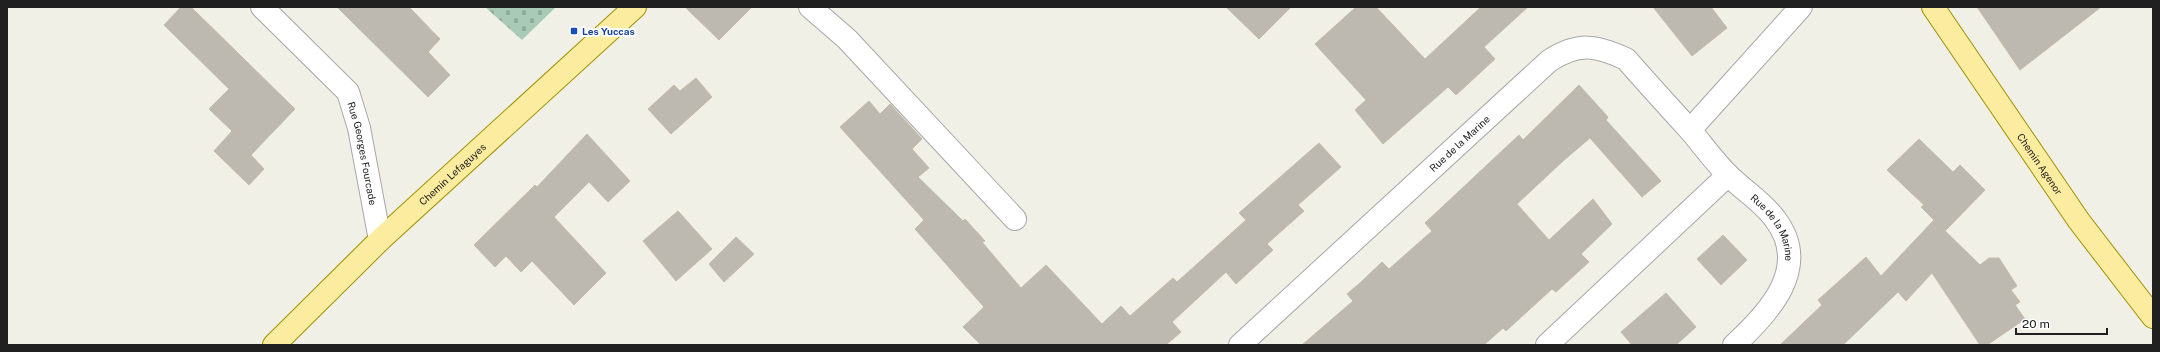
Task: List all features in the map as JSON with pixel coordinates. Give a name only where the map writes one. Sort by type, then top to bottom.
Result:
[{"type":"main road","name":"Chemin Lefaguyes","points":[[274,345],[380,240],[635,7]]},
{"type":"main road","name":"Chemin Agenor","points":[[1933,7],[2079,221],[2153,317]]},
{"type":"street","name":"Rue Georges Fourcade","points":[[262,7],[348,92],[359,128],[380,240]]},
{"type":"street","points":[[810,7],[847,39],[1015,219]]},
{"type":"street","points":[[1690,130],[1801,7]]},
{"type":"street","name":"Rue de la Marine","points":[[1240,345],[1543,66],[1564,50],[1583,48],[1605,49],[1626,59],[1728,175],[1775,218],[1786,237],[1789,258],[1786,281],[1774,302],[1758,323],[1734,345]]},
{"type":"street","points":[[1547,345],[1728,175]]},
{"type":"green space","points":[[485,7],[556,7],[522,40]]},
{"type":"building","points":[[181,7],[191,7],[295,109],[251,155],[264,169],[249,185],[214,151],[232,131],[209,109],[229,89],[164,25]]},
{"type":"building","points":[[337,7],[409,7],[440,39],[428,52],[450,75],[428,97]]},
{"type":"building","points":[[685,7],[752,7],[719,40]]},
{"type":"building","points":[[1226,7],[1291,7],[1259,39]]},
{"type":"building","points":[[1356,7],[1376,7],[1425,59],[1481,7],[1528,7],[1484,47],[1495,59],[1456,95],[1448,87],[1383,144],[1355,110],[1366,100],[1315,44]]},
{"type":"building","points":[[1653,7],[1711,7],[1727,28],[1692,56]]},
{"type":"building","points":[[1977,7],[2101,7],[2020,70]]},
{"type":"building","points":[[696,78],[712,97],[671,134],[648,109],[674,85],[680,91]]},
{"type":"building","points":[[1579,85],[1608,117],[1606,120],[1661,181],[1642,197],[1590,138],[1517,204],[1549,240],[1593,199],[1612,224],[1581,254],[1589,262],[1556,292],[1552,289],[1506,331],[1503,328],[1484,345],[1302,345],[1353,301],[1347,294],[1382,262],[1389,269],[1432,231],[1425,223],[1519,135],[1523,140]]},
{"type":"building","points":[[869,101],[880,114],[890,104],[922,139],[912,149],[929,168],[918,177],[963,221],[965,219],[985,241],[982,242],[1021,288],[1046,265],[1102,324],[1121,306],[1130,316],[1173,278],[1177,282],[1246,220],[1239,213],[1319,143],[1341,167],[1298,205],[1304,211],[1267,244],[1273,250],[1236,284],[1226,272],[1172,322],[1181,332],[1166,345],[981,345],[963,327],[984,307],[915,229],[924,220],[840,127]]},
{"type":"building","points":[[587,134],[630,181],[608,202],[589,182],[554,217],[606,273],[574,305],[532,261],[521,272],[506,256],[495,267],[474,245],[535,185],[537,187]]},
{"type":"building","points":[[1919,139],[1953,172],[1960,165],[1985,190],[1945,231],[1921,207],[1924,205],[1887,170]]},
{"type":"building","points":[[678,211],[712,249],[676,281],[643,241]]},
{"type":"building","points":[[1934,220],[1980,265],[1989,258],[1999,258],[2017,286],[2011,290],[2020,302],[2015,305],[2025,319],[1987,345],[1980,345],[1932,273],[1906,301],[1898,292],[1843,345],[1780,345],[1822,305],[1818,300],[1866,257],[1881,276]]},
{"type":"building","points":[[1723,235],[1747,260],[1721,285],[1697,259]]},
{"type":"building","points":[[736,237],[754,254],[724,282],[709,264]]},
{"type":"building","points":[[1666,293],[1696,327],[1676,345],[1632,345],[1621,332]]},
{"type":"place","name":"Les Yuccas","points":[[574,31]]}]
